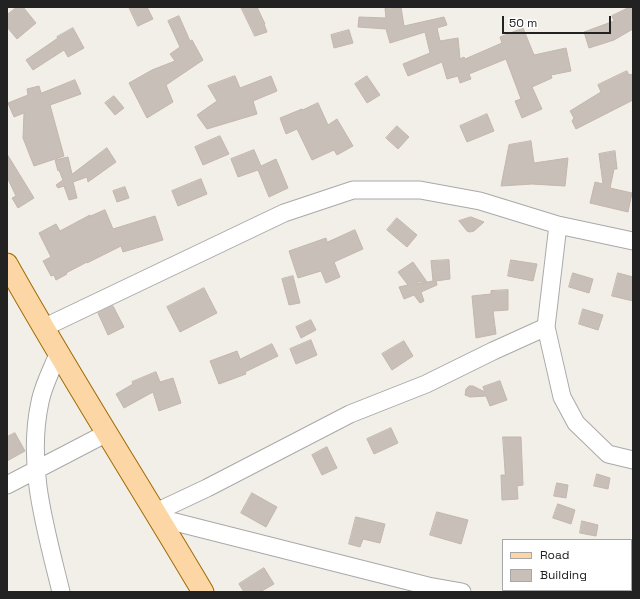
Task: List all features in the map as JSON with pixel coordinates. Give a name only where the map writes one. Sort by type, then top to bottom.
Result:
[{"type":"main road","points":[[7,264],[58,354],[158,515],[203,592]]},
{"type":"street","points":[[43,328],[284,213],[353,190],[420,190],[480,201],[558,225],[633,241]]},
{"type":"street","points":[[558,225],[546,327],[562,397],[576,423],[608,454],[633,460]]},
{"type":"street","points":[[158,515],[350,414],[426,384],[546,327]]},
{"type":"street","points":[[58,354],[40,401],[34,437],[35,469],[45,526],[61,592]]},
{"type":"street","points":[[7,484],[107,433]]},
{"type":"street","points":[[158,515],[428,586],[462,592]]},
{"type":"building","points":[[17,7],[23,7],[36,23],[17,39],[7,27],[7,15]]},
{"type":"building","points":[[129,7],[147,7],[153,19],[138,26]]},
{"type":"building","points":[[241,7],[257,7],[267,32],[255,36]]},
{"type":"building","points":[[401,7],[404,26],[444,17],[447,25],[437,28],[440,41],[458,38],[460,59],[464,57],[465,59],[502,43],[500,37],[523,28],[534,55],[566,48],[571,71],[551,75],[552,78],[532,87],[542,109],[522,118],[515,101],[521,99],[506,59],[469,74],[471,79],[460,83],[458,76],[447,79],[442,62],[408,76],[403,64],[430,53],[425,32],[390,43],[386,29],[358,27],[359,17],[386,18],[385,9]]},
{"type":"building","points":[[633,7],[633,29],[614,40],[589,48],[584,32],[614,21],[612,16]]},
{"type":"building","points":[[179,16],[190,41],[192,40],[203,60],[166,85],[173,102],[147,118],[129,83],[152,70],[175,61],[170,54],[180,47],[168,21]]},
{"type":"building","points":[[73,28],[84,48],[68,57],[64,50],[33,70],[26,60],[58,38],[57,37]]},
{"type":"building","points":[[349,30],[353,43],[334,48],[331,35]]},
{"type":"building","points":[[627,71],[629,75],[633,74],[633,100],[576,129],[572,121],[574,118],[570,111],[601,92],[598,85]]},
{"type":"building","points":[[235,76],[240,88],[271,76],[277,91],[253,101],[257,114],[207,129],[197,115],[217,101],[208,86]]},
{"type":"building","points":[[367,76],[380,95],[367,103],[355,84]]},
{"type":"building","points":[[75,80],[81,94],[50,105],[64,156],[34,166],[23,138],[24,113],[14,117],[8,103],[28,95],[27,89],[39,86],[41,93]]},
{"type":"building","points":[[114,96],[124,108],[115,115],[105,103]]},
{"type":"building","points":[[318,103],[328,125],[337,119],[353,146],[337,155],[334,150],[312,160],[297,129],[286,134],[280,118]]},
{"type":"building","points":[[487,114],[494,131],[467,142],[460,126]]},
{"type":"building","points":[[397,126],[409,137],[398,149],[386,138]]},
{"type":"building","points":[[220,136],[229,154],[203,165],[195,147]]},
{"type":"building","points":[[531,141],[534,163],[568,158],[565,186],[532,184],[501,186],[509,145]]},
{"type":"building","points":[[107,148],[116,162],[88,182],[87,177],[73,182],[77,198],[69,200],[64,186],[58,188],[56,185],[63,180],[59,170],[58,171],[55,160],[68,157],[72,174]]},
{"type":"building","points":[[254,150],[261,166],[276,159],[288,188],[269,197],[258,170],[238,177],[231,159]]},
{"type":"building","points":[[615,151],[617,169],[614,169],[610,188],[632,193],[628,212],[590,203],[595,182],[603,184],[599,154]]},
{"type":"building","points":[[7,154],[34,198],[18,208],[12,198],[16,196],[7,177]]},
{"type":"building","points":[[201,179],[207,194],[178,206],[172,191]]},
{"type":"building","points":[[125,187],[129,198],[117,202],[113,191]]},
{"type":"building","points":[[105,210],[113,229],[155,216],[163,240],[123,252],[121,246],[87,262],[56,280],[54,275],[51,276],[43,261],[51,257],[39,233],[56,224],[60,231],[90,215]]},
{"type":"building","points":[[471,217],[484,222],[474,231],[470,232],[467,231],[459,221]]},
{"type":"building","points":[[397,218],[417,235],[407,247],[387,230]]},
{"type":"building","points":[[355,230],[363,249],[334,262],[340,277],[326,283],[321,271],[298,278],[289,251],[326,238],[327,242]]},
{"type":"building","points":[[449,260],[450,279],[436,281],[437,285],[421,292],[424,301],[420,303],[414,295],[404,299],[399,287],[408,285],[398,272],[413,262],[427,282],[417,282],[417,284],[433,281],[431,261]]},
{"type":"building","points":[[511,260],[537,264],[533,281],[508,276]]},
{"type":"building","points":[[573,273],[593,279],[589,293],[569,287]]},
{"type":"building","points":[[618,273],[633,277],[633,301],[612,296]]},
{"type":"building","points":[[293,276],[300,303],[289,305],[282,279]]},
{"type":"building","points":[[204,288],[217,313],[180,332],[167,307]]},
{"type":"building","points":[[508,290],[508,310],[493,311],[496,334],[476,338],[472,296],[491,294],[491,291]]},
{"type":"building","points":[[113,306],[124,327],[108,335],[98,313]]},
{"type":"building","points":[[583,309],[603,315],[598,330],[579,324]]},
{"type":"building","points":[[311,320],[316,330],[301,338],[296,327]]},
{"type":"building","points":[[311,340],[317,355],[296,364],[290,349]]},
{"type":"building","points":[[404,341],[413,356],[392,370],[382,354]]},
{"type":"building","points":[[272,344],[278,356],[245,372],[246,374],[219,384],[210,361],[237,351],[240,359]]},
{"type":"building","points":[[156,372],[160,382],[173,378],[181,403],[159,411],[153,392],[124,408],[116,394],[133,384],[132,382]]},
{"type":"building","points":[[500,381],[507,400],[490,406],[486,396],[470,397],[465,395],[466,389],[469,386],[473,386],[485,392],[483,387]]},
{"type":"building","points":[[391,428],[398,443],[374,454],[367,439]]},
{"type":"building","points":[[15,433],[25,451],[7,461],[7,437]]},
{"type":"building","points":[[503,437],[521,437],[523,485],[517,486],[518,499],[502,500],[501,475],[505,475]]},
{"type":"building","points":[[327,447],[337,468],[322,475],[312,455]]},
{"type":"building","points":[[597,474],[610,478],[608,489],[594,486]]},
{"type":"building","points":[[557,483],[568,485],[566,498],[554,496]]},
{"type":"building","points":[[252,493],[277,507],[266,527],[241,513]]},
{"type":"building","points":[[558,504],[575,510],[571,524],[553,518]]},
{"type":"building","points":[[437,512],[468,520],[461,544],[430,535]]},
{"type":"building","points":[[356,517],[385,524],[380,543],[363,539],[360,547],[349,544]]},
{"type":"building","points":[[582,521],[598,525],[596,536],[580,533]]},
{"type":"building","points":[[264,568],[274,584],[260,592],[244,592],[239,584]]}]
